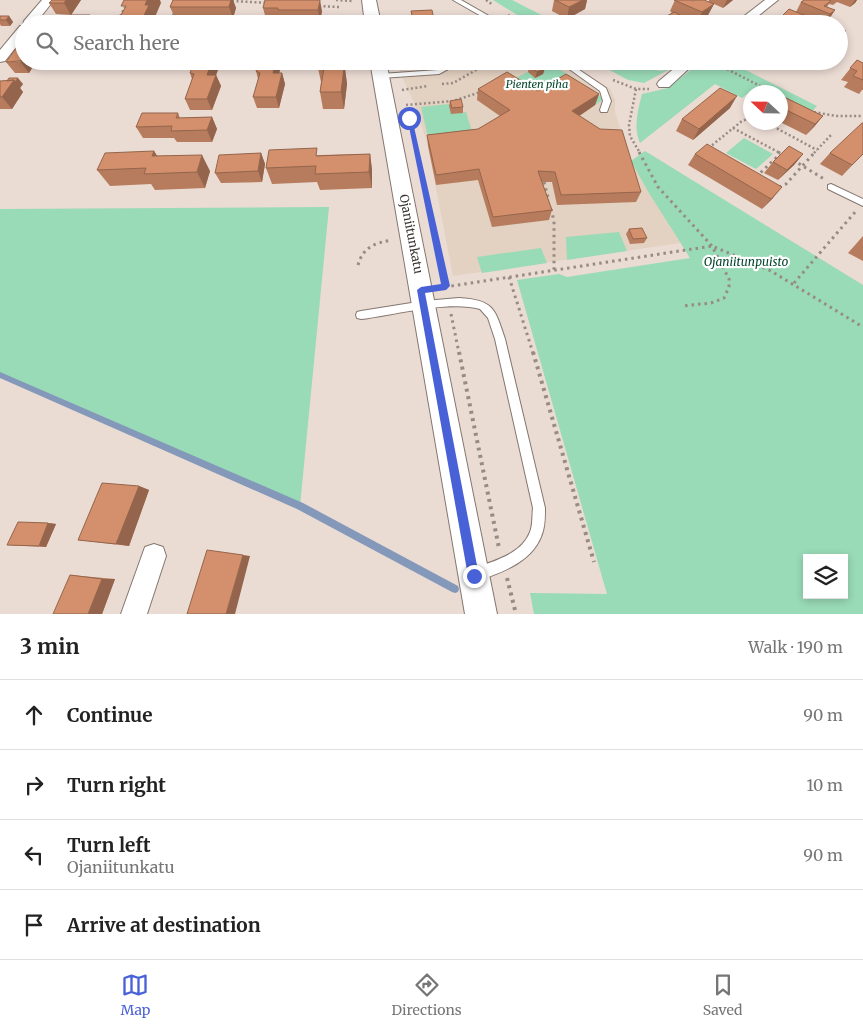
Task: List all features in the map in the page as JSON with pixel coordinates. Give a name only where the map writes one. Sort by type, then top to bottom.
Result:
[{"type":"street","points":[[36,15],[48,0]]},
{"type":"street","points":[[369,0],[372,15]]},
{"type":"street","points":[[752,15],[772,0]]},
{"type":"street","points":[[0,58],[15,40]]},
{"type":"street","points":[[664,84],[680,70]]},
{"type":"street","name":"Ojaniitunkatu","points":[[385,71],[422,298],[481,614]]},
{"type":"street","points":[[134,614],[154,556]]},
{"type":"lane","points":[[456,0],[484,15]]},
{"type":"lane","points":[[385,71],[439,72],[443,70]]},
{"type":"lane","points":[[574,70],[603,90],[607,101],[604,110]]},
{"type":"lane","points":[[831,187],[863,203]]},
{"type":"lane","points":[[361,315],[422,298],[449,303],[474,303],[484,306],[492,314],[500,339],[539,508],[536,535],[520,554],[504,565],[474,576]]},
{"type":"path","points":[[224,1],[269,3]]},
{"type":"path","points":[[120,15],[124,8],[131,4]]},
{"type":"path","points":[[312,6],[339,7]]},
{"type":"path","points":[[173,15],[176,8]]},
{"type":"path","points":[[729,70],[758,85]]},
{"type":"path","points":[[385,71],[404,95]]},
{"type":"path","points":[[608,78],[636,89],[648,89],[664,84]]},
{"type":"path","points":[[636,89],[629,125],[630,136],[658,187],[712,246],[729,279],[724,298],[711,303],[682,306]]},
{"type":"path","points":[[406,105],[453,101],[483,92]]},
{"type":"path","points":[[405,100],[408,111]]},
{"type":"path","points":[[806,109],[820,114],[863,116]]},
{"type":"path","points":[[712,151],[711,146],[743,121]]},
{"type":"path","points":[[411,128],[446,286],[489,507],[516,614]]},
{"type":"path","points":[[733,128],[804,166],[822,178],[831,187]]},
{"type":"path","points":[[780,130],[817,150]]},
{"type":"path","points":[[775,188],[781,188],[786,184],[832,134]]},
{"type":"path","points":[[756,177],[780,154]]},
{"type":"path","points":[[748,173],[762,180]]},
{"type":"path","points":[[544,182],[554,221],[554,270]]},
{"type":"path","points":[[794,283],[857,211]]},
{"type":"path","points":[[422,298],[446,286],[712,246],[738,254],[794,283],[863,327]]},
{"type":"path","points":[[509,277],[554,417],[594,562]]},
{"type":"shaded area","points":[[399,70],[581,70],[610,89],[615,100],[615,112],[631,161],[680,243],[453,276],[428,146],[415,105]]},
{"type":"green space","points":[[493,0],[512,0],[541,15],[517,15]]},
{"type":"green space","name":"Pienten piha","points":[[532,70],[561,70],[604,99],[595,105],[535,103],[505,83]]},
{"type":"green space","points":[[610,70],[668,70],[644,83],[628,80]]},
{"type":"green space","points":[[691,70],[746,70],[775,85],[743,85],[742,98],[715,84],[640,143],[637,125],[642,94],[668,88]]},
{"type":"green space","points":[[788,91],[817,106],[809,115],[788,104]]},
{"type":"green space","points":[[449,104],[452,114],[466,112],[472,132],[428,137],[421,107]]},
{"type":"green space","points":[[744,138],[773,154],[756,169],[726,153]]},
{"type":"green space","name":"Ojaniitunpuisto","points":[[645,151],[863,285],[863,614],[534,614],[530,593],[607,594],[517,280],[559,274],[567,277],[690,258],[631,161]]},
{"type":"green space","points":[[329,207],[300,506],[0,375],[0,209]]},
{"type":"green space","points":[[619,232],[627,251],[567,260],[566,237]]},
{"type":"green space","points":[[541,248],[547,263],[482,273],[477,257]]},
{"type":"building","points":[[52,0],[66,0],[64,3],[49,3]]},
{"type":"building","points":[[124,0],[147,0],[145,5],[149,5],[144,15],[121,15],[126,6],[121,6]]},
{"type":"building","points":[[173,0],[231,0],[229,7],[170,7]]},
{"type":"building","points":[[265,0],[320,0],[318,10],[278,10],[278,8],[263,8]]},
{"type":"building","points":[[555,0],[583,0],[569,7]]},
{"type":"building","points":[[674,0],[704,0],[714,4],[702,12]]},
{"type":"building","points":[[804,0],[829,0],[831,1],[824,6],[835,10],[830,14],[801,2]]},
{"type":"building","points":[[789,9],[804,15],[783,15]]},
{"type":"building","points":[[432,10],[433,15],[412,15],[411,11]]},
{"type":"building","points":[[674,12],[680,15],[669,15]]},
{"type":"building","points":[[0,16],[9,16],[6,20],[0,20]]},
{"type":"building","points":[[15,50],[15,61],[6,62]]},
{"type":"building","points":[[857,60],[863,63],[863,80],[853,76],[857,71],[850,68]]},
{"type":"building","points":[[191,70],[209,70],[207,75],[216,75],[207,99],[185,99],[194,74],[190,73]]},
{"type":"building","points":[[274,70],[273,73],[282,73],[276,97],[253,97],[260,73],[256,71]]},
{"type":"building","points":[[324,70],[344,70],[341,92],[320,92]]},
{"type":"building","points":[[507,72],[538,91],[566,74],[599,94],[572,111],[600,129],[622,130],[641,192],[561,195],[555,172],[538,171],[552,210],[493,217],[479,169],[436,175],[427,135],[478,129],[510,110],[478,89]]},
{"type":"building","points":[[9,78],[18,78],[15,82],[14,80],[7,81]]},
{"type":"building","points":[[14,80],[2,97],[0,97],[0,81]]},
{"type":"building","points":[[720,88],[737,96],[699,129],[682,119]]},
{"type":"building","points":[[461,99],[463,107],[452,108],[450,101]]},
{"type":"building","points":[[788,99],[823,116],[815,124],[788,111]]},
{"type":"building","points":[[142,113],[178,113],[176,118],[212,117],[207,130],[171,131],[172,126],[136,127]]},
{"type":"building","points":[[862,123],[863,154],[852,165],[830,153]]},
{"type":"building","points":[[707,144],[782,187],[771,199],[695,154]]},
{"type":"building","points":[[789,146],[803,154],[787,170],[773,162]]},
{"type":"building","points":[[317,148],[316,156],[370,154],[369,172],[315,174],[316,166],[266,168],[269,150]]},
{"type":"building","points":[[154,151],[152,156],[202,155],[197,172],[144,174],[146,168],[97,170],[105,153]]},
{"type":"building","points":[[261,153],[258,171],[215,173],[219,155]]},
{"type":"building","points":[[642,228],[647,238],[633,239],[629,229]]},
{"type":"building","points":[[102,483],[139,486],[116,544],[78,540]]},
{"type":"building","points":[[18,522],[48,523],[39,546],[7,545]]},
{"type":"building","points":[[207,550],[243,555],[226,614],[187,614]]},
{"type":"building","points":[[70,575],[102,579],[88,614],[53,614]]},
{"type":"waterway","points":[[0,375],[300,506],[455,589]]},
{"type":"route","points":[[409,118],[446,286],[421,290],[474,576]]}]
